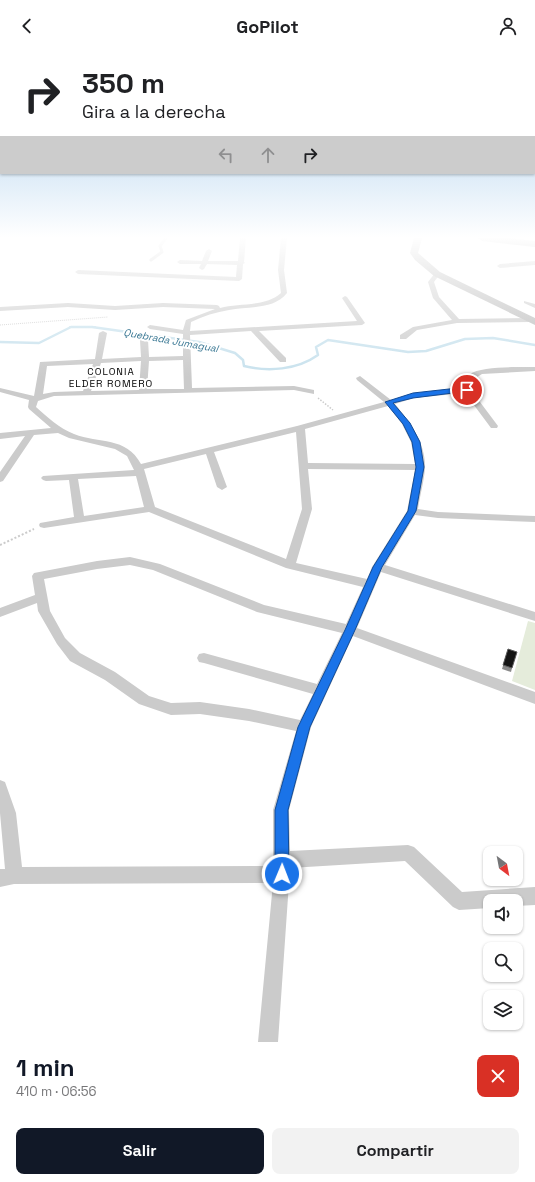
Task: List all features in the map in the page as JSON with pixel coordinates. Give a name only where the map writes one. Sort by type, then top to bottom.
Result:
[{"type":"street","points":[[188,391],[188,321],[228,308],[272,301],[280,298],[284,293],[283,284]]},
{"type":"street","points":[[432,284],[436,298],[457,321]]},
{"type":"street","points":[[458,284],[533,321]]},
{"type":"street","points":[[150,327],[187,338],[254,330],[362,323],[345,298]]},
{"type":"street","points":[[526,302],[535,306]]},
{"type":"street","points":[[0,309],[68,305],[115,308],[163,305],[228,308]]},
{"type":"street","points":[[403,337],[415,328],[457,321],[533,321]]},
{"type":"street","points":[[254,330],[283,360]]},
{"type":"street","points":[[86,393],[98,361],[103,333]]},
{"type":"street","points":[[143,392],[145,359],[144,340]]},
{"type":"street","points":[[150,509],[139,470],[130,454],[112,445],[72,436],[50,425],[32,407],[36,398],[43,364],[187,358]]},
{"type":"street","points":[[494,426],[467,390],[468,381],[473,374],[481,372],[535,369]]},
{"type":"street","points":[[268,1042],[283,867],[281,810],[304,727],[350,630],[369,584],[412,511],[420,467],[416,442],[406,423],[389,402],[360,378]]},
{"type":"street","points":[[0,390],[36,398],[54,394],[294,388],[311,392]]},
{"type":"street","points":[[46,478],[73,477],[139,470],[209,450],[300,428],[413,396],[467,390]]},
{"type":"street","points":[[290,565],[307,509],[300,428]]},
{"type":"street","points":[[0,436],[60,430]]},
{"type":"street","points":[[0,479],[32,432]]},
{"type":"street","points":[[209,450],[222,487]]},
{"type":"street","points":[[304,466],[420,467]]},
{"type":"street","points":[[73,477],[79,519]]},
{"type":"street","points":[[44,524],[150,509],[290,565],[369,584]]},
{"type":"street","points":[[412,511],[438,515],[535,519]]},
{"type":"street","points":[[304,727],[249,715],[200,708],[171,709],[144,700],[110,676],[75,657],[61,641],[44,611],[38,576],[97,565],[130,561],[156,567],[261,609],[350,630],[535,698]]},
{"type":"street","points":[[378,567],[535,617]]},
{"type":"street","points":[[0,613],[42,598]]},
{"type":"street","points":[[204,658],[321,692]]},
{"type":"street","points":[[0,787],[8,813],[7,877],[283,867],[408,853],[459,901],[535,896]]},
{"type":"path","points":[[0,325],[115,316],[121,315],[128,307]]},
{"type":"path","points":[[311,392],[341,416]]},
{"type":"path","points":[[0,545],[44,524]]},
{"type":"green space","points":[[528,621],[535,623],[535,690],[512,681]]},
{"type":"building","points":[[508,649],[517,652],[512,668],[503,665]]},
{"type":"waterway","name":"Quebrada Jumagual","points":[[0,342],[39,343],[71,327]]},
{"type":"waterway","name":"Quebrada Jumagual","points":[[71,327],[92,327]]},
{"type":"waterway","name":"Quebrada Jumagual","points":[[92,327],[199,342],[235,353],[243,360],[244,366],[263,369],[292,367],[310,360],[318,355],[316,347],[328,340],[408,352],[426,351],[465,339],[493,338],[535,345]]},
{"type":"district","name":"COLONIA ELDER ROMERO","points":[[111,376]]},
{"type":"route","points":[[282,874],[283,860],[281,810],[304,727],[350,630],[369,584],[412,511],[420,467],[416,442],[406,423],[389,402],[413,396],[467,390]]}]
